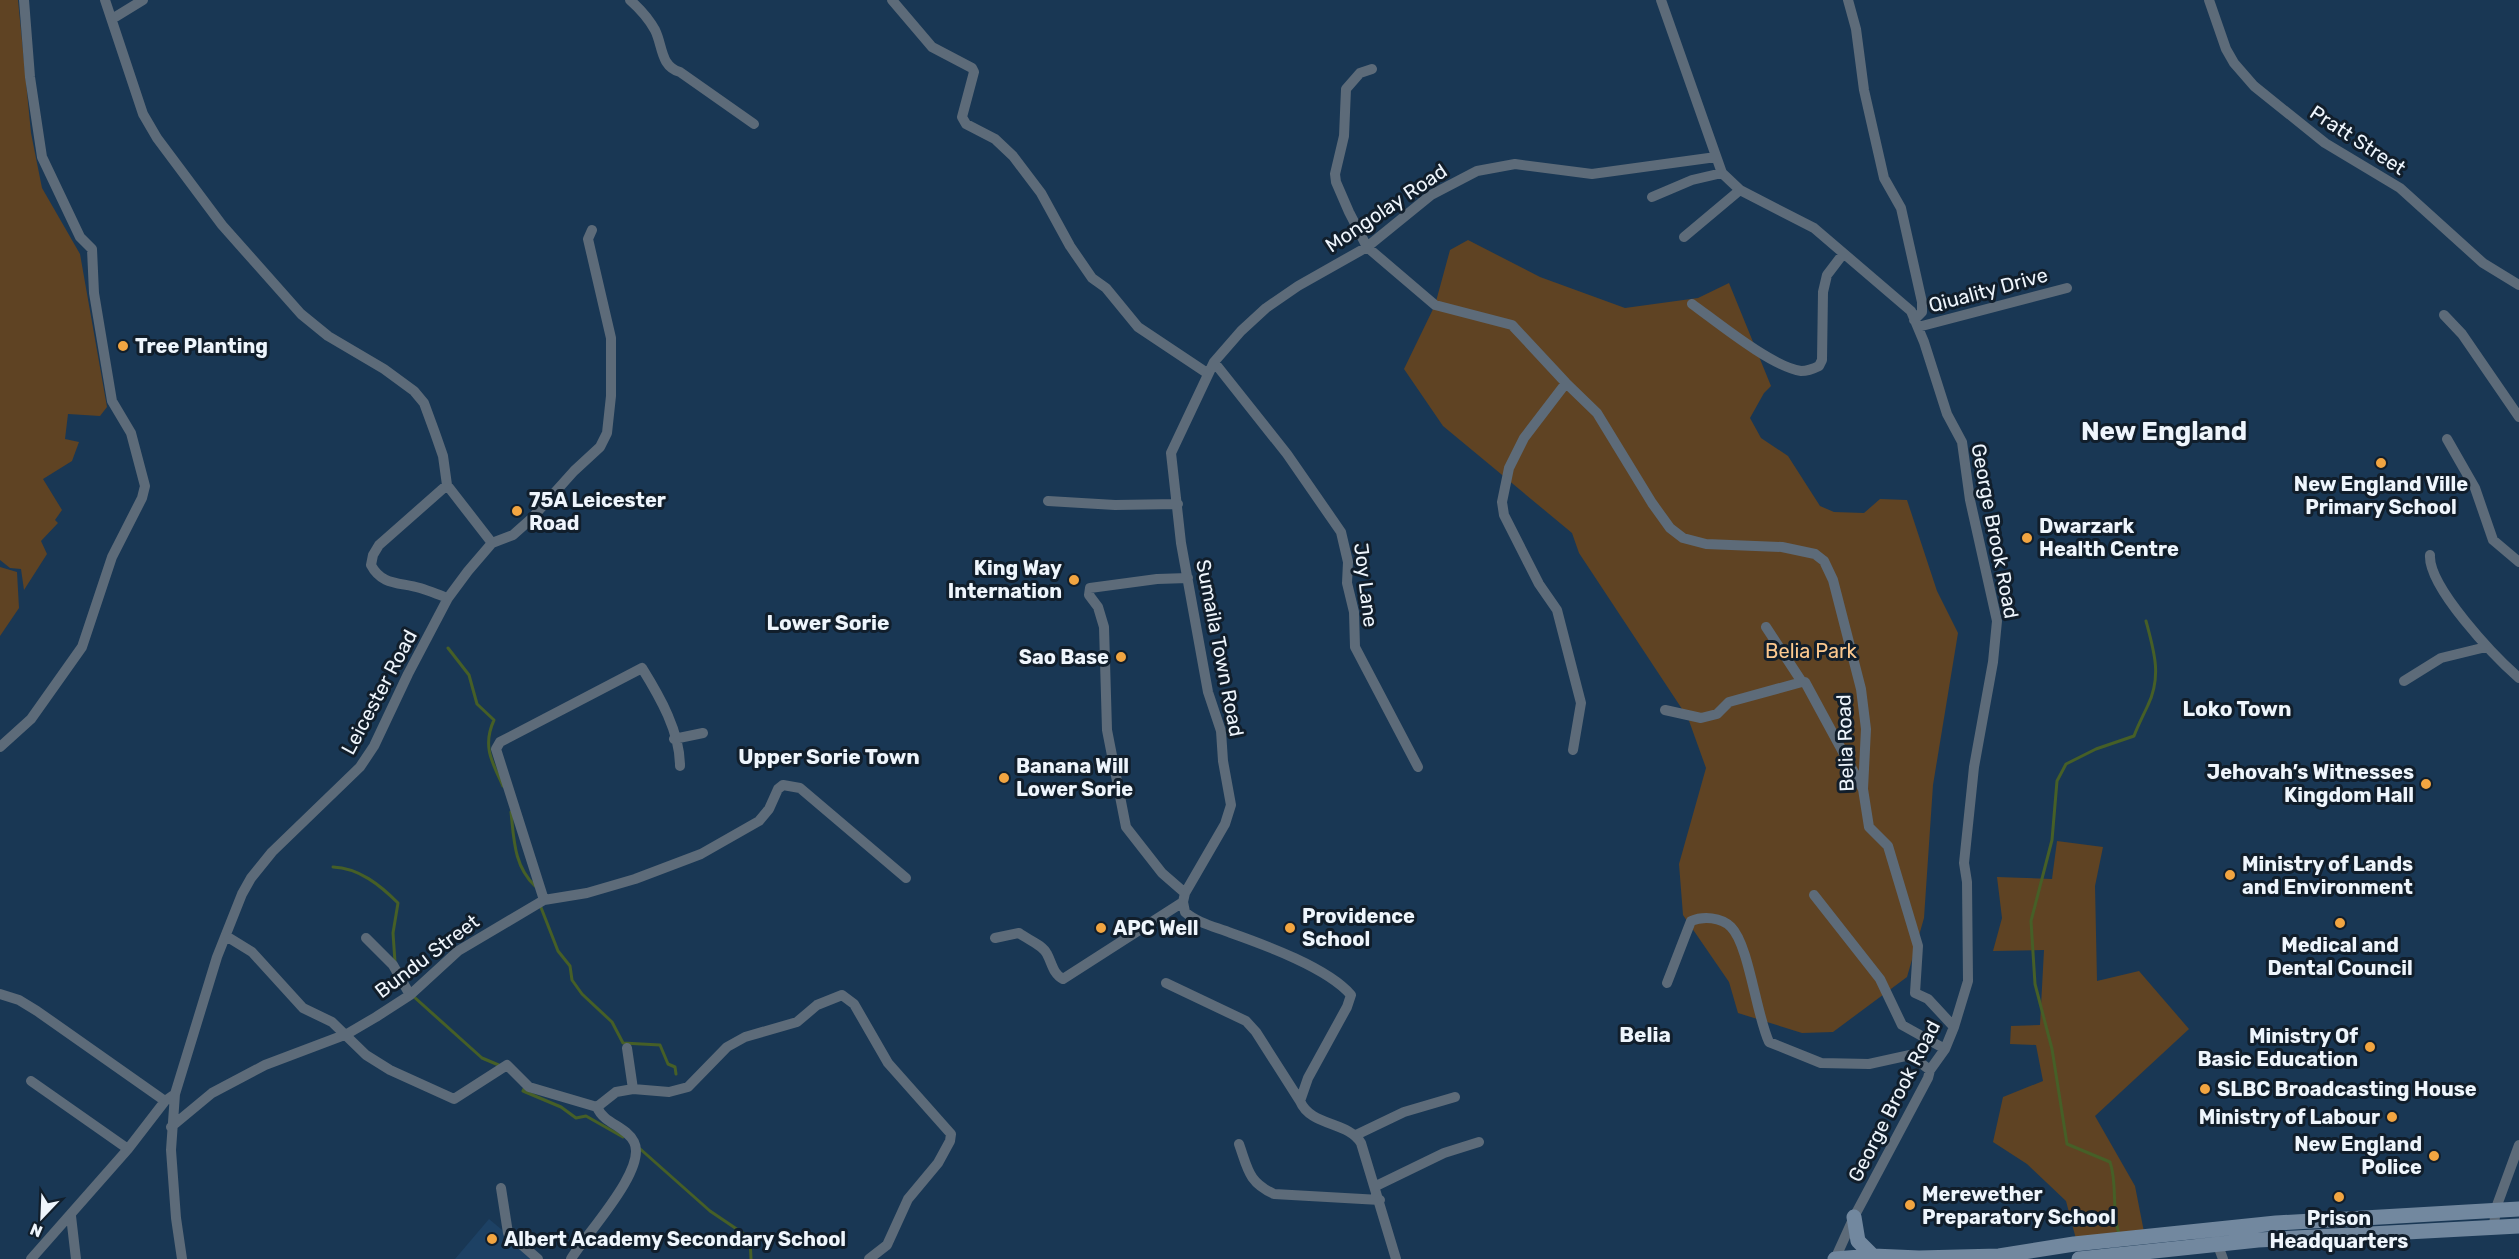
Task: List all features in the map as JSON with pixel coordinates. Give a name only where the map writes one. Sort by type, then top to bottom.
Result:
[{"type":"main road","points":[[1835,1259],[1873,1256],[1919,1259],[2077,1254],[2181,1233],[2214,1229],[2496,1208],[2519,1209]]},
{"type":"main road","points":[[1854,1217],[1858,1241],[1873,1256]]},
{"type":"main road","points":[[2109,1249],[2184,1249],[2220,1252],[2494,1225],[2519,1226]]},
{"type":"street","points":[[0,747],[31,719],[82,647],[112,557],[142,498],[145,486],[131,433],[112,401],[94,293],[92,249],[80,237],[42,158],[30,77],[24,0]]},
{"type":"street","points":[[105,0],[143,114],[157,138],[222,225],[301,314],[328,336],[384,369],[414,391],[424,403],[443,456],[447,485],[492,543]]},
{"type":"street","points":[[112,19],[143,0]]},
{"type":"street","points":[[630,0],[655,30],[665,63],[754,124]]},
{"type":"street","points":[[892,0],[932,47],[972,68],[974,72],[962,117],[966,124],[995,139],[1013,156],[1041,193],[1070,246],[1092,278],[1106,288],[1137,327],[1207,373]]},
{"type":"street","name":"George Brook Road","points":[[1661,0],[1722,173],[1740,190],[1814,228],[1911,311],[1947,414],[1962,442],[1970,500],[1997,621],[1993,662],[1974,767],[1964,863],[1967,882],[1968,981],[1945,1049],[1930,1070],[1928,1078],[1854,1217],[1835,1259]]},
{"type":"street","points":[[1848,0],[1856,29],[1864,90],[1884,178],[1901,208],[1920,290],[1922,312],[1916,323]]},
{"type":"street","name":"Pratt Street","points":[[2210,0],[2226,49],[2234,63],[2254,86],[2325,143],[2400,188],[2483,263],[2519,285]]},
{"type":"street","points":[[1372,69],[1360,73],[1346,89],[1344,136],[1335,174],[1336,182],[1349,212],[1367,247],[1436,305],[1512,325],[1566,383],[1524,438],[1509,468],[1502,502],[1504,515],[1539,585],[1557,610],[1581,703],[1573,750]]},
{"type":"street","name":"Mongolay Road","points":[[1214,362],[1241,331],[1266,308],[1298,286],[1367,247],[1431,195],[1477,171],[1492,167],[1527,164],[1592,174],[1716,157]]},
{"type":"street","points":[[1652,197],[1692,180],[1722,173]]},
{"type":"street","points":[[1684,237],[1740,190]]},
{"type":"street","name":"Leicester Road","points":[[182,1259],[174,1195],[171,1127],[175,1094],[226,936],[251,878],[300,823],[354,774],[374,746],[448,598],[492,543],[513,535],[531,519],[574,471],[600,447],[607,433],[611,396],[611,338],[588,239],[592,230]]},
{"type":"street","points":[[1692,304],[1768,356],[1789,368],[1808,371],[1819,366],[1822,360],[1823,292],[1827,275],[1843,254]]},
{"type":"street","name":"Qiuality Drive","points":[[1916,323],[2067,288]]},
{"type":"street","points":[[2444,315],[2462,334],[2519,417]]},
{"type":"street","name":"Sumaila Town Road","points":[[1184,898],[1225,824],[1231,805],[1223,761],[1221,730],[1208,692],[1181,543],[1171,453],[1214,362]]},
{"type":"street","name":"Joy Lane","points":[[1214,362],[1287,454],[1341,532],[1348,562],[1347,583],[1354,612],[1355,647],[1418,767]]},
{"type":"street","name":"Belia Road","points":[[1566,383],[1597,413],[1629,468],[1670,528],[1683,538],[1706,544],[1782,547],[1815,555],[1824,561],[1833,580],[1861,689],[1866,729],[1863,789],[1869,827],[1888,846],[1918,946],[1915,993],[1928,999],[1954,1027]]},
{"type":"street","points":[[2447,439],[2475,488],[2493,540],[2519,562]]},
{"type":"street","points":[[447,485],[379,545],[373,555],[371,565],[381,579],[448,598]]},
{"type":"street","points":[[1048,501],[1115,505],[1178,504]]},
{"type":"street","points":[[2430,555],[2432,568],[2464,620],[2486,647],[2519,678]]},
{"type":"street","points":[[1188,578],[1090,588],[1089,595],[1098,607],[1104,627],[1107,730],[1126,828],[1184,898],[1185,912],[1190,916],[1292,958],[1343,986],[1351,996],[1308,1078],[1300,1101]]},
{"type":"street","points":[[1766,627],[1802,682],[1805,682],[1863,789]]},
{"type":"street","points":[[2404,681],[2441,658],[2472,648],[2486,647]]},
{"type":"street","points":[[544,900],[496,749],[500,742],[642,668],[663,703],[674,740],[680,751],[680,766]]},
{"type":"street","points":[[1665,710],[1701,718],[1717,714],[1728,702],[1802,682]]},
{"type":"street","points":[[674,740],[703,733]]},
{"type":"street","name":"Bundu Street","points":[[171,1127],[212,1093],[265,1065],[347,1034],[410,995],[458,951],[544,900],[587,893],[635,879],[701,854],[759,821],[769,809],[777,789],[783,785],[800,788],[906,878]]},
{"type":"street","points":[[1814,895],[1881,979],[1902,1025],[1945,1049]]},
{"type":"street","points":[[995,938],[1019,933],[1041,945],[1047,952],[1057,974],[1063,979],[1184,898]]},
{"type":"street","points":[[1667,983],[1691,921],[1709,918],[1722,922],[1731,927],[1740,940],[1761,1023],[1769,1042],[1821,1063],[1869,1064],[1910,1055],[1930,1070]]},
{"type":"street","points":[[226,936],[252,952],[303,1008],[332,1022],[347,1034],[366,1055],[390,1070],[454,1099],[507,1065],[529,1087],[597,1107]]},
{"type":"street","points":[[366,938],[393,965],[410,995]]},
{"type":"street","points":[[1166,983],[1246,1021],[1256,1032],[1310,1115],[1356,1135],[1376,1186],[1396,1259]]},
{"type":"street","points":[[0,994],[19,1000],[37,1011],[165,1101]]},
{"type":"street","points":[[597,1107],[616,1092],[633,1089],[669,1092],[688,1087],[717,1054],[727,1047],[745,1037],[797,1022],[817,1005],[842,995],[854,1004],[888,1063],[951,1134],[945,1153],[930,1176],[908,1199],[888,1245],[869,1259]]},
{"type":"street","points":[[627,1048],[633,1089]]},
{"type":"street","points":[[32,1081],[128,1149]]},
{"type":"street","points":[[31,1259],[128,1149],[165,1101],[175,1094]]},
{"type":"street","points":[[1356,1135],[1404,1112],[1455,1097]]},
{"type":"street","points":[[571,1259],[621,1190],[636,1153],[634,1142],[599,1113],[597,1107]]},
{"type":"street","points":[[1376,1186],[1444,1153],[1479,1142]]},
{"type":"street","points":[[1239,1144],[1251,1178],[1260,1187],[1274,1194],[1380,1200]]},
{"type":"street","points":[[2494,1225],[2496,1208],[2519,1145]]},
{"type":"street","points":[[501,1188],[508,1233],[538,1259]]},
{"type":"street","points":[[71,1216],[76,1259]]},
{"type":"street","points":[[2214,1229],[2220,1252]]},
{"type":"shaded area","name":"Albert Academy Secondary School","points":[[489,1219],[537,1259],[455,1259]]},
{"type":"green space","points":[[0,0],[18,0],[31,133],[42,188],[80,254],[107,407],[100,416],[68,414],[65,439],[79,442],[72,461],[43,479],[62,510],[55,520],[58,523],[41,541],[47,554],[24,590],[21,569],[10,568],[0,560]]},
{"type":"green space","name":"Belia Park","points":[[1468,240],[1540,277],[1625,308],[1698,298],[1729,283],[1771,386],[1764,393],[1750,418],[1761,438],[1788,456],[1820,506],[1834,512],[1864,513],[1880,499],[1907,500],[1937,591],[1958,633],[1933,785],[1924,918],[1907,977],[1833,1032],[1802,1033],[1738,1013],[1729,982],[1683,915],[1679,864],[1706,768],[1688,718],[1579,553],[1572,533],[1443,426],[1404,369],[1435,305],[1450,250]]},
{"type":"green space","points":[[0,567],[17,572],[19,608],[0,636]]},
{"type":"green space","points":[[2057,841],[2103,847],[2095,886],[2097,981],[2139,971],[2189,1029],[2095,1116],[2135,1186],[2145,1237],[2076,1239],[2066,1201],[2027,1164],[1993,1142],[2003,1097],[2043,1081],[2036,1045],[2010,1044],[2011,1026],[2040,1025],[2044,950],[1993,951],[2002,918],[1997,877],[2052,879]]},
{"type":"waterway","points":[[2119,1234],[2110,1162],[2067,1144],[2052,1049],[2035,984],[2031,921],[2052,840],[2057,781],[2066,764],[2096,749],[2134,736],[2152,694],[2156,674],[2152,643],[2146,621]]},
{"type":"waterway","points":[[448,648],[469,675],[477,704],[494,720],[490,729],[490,754],[503,786]]},
{"type":"waterway","points":[[511,812],[516,852],[523,870],[535,886]]},
{"type":"waterway","points":[[333,867],[360,874],[384,890],[398,903],[393,933],[395,962]]},
{"type":"waterway","points":[[540,905],[558,951],[570,966],[572,980],[582,994],[612,1022],[623,1043],[660,1045],[668,1064],[675,1067],[676,1074]]},
{"type":"waterway","points":[[413,996],[482,1058],[501,1066]]},
{"type":"waterway","points":[[525,1087],[523,1091],[561,1107],[576,1118],[586,1116],[623,1137]]},
{"type":"waterway","points":[[638,1147],[710,1211],[750,1238],[751,1259]]},
{"type":"place","name":"Tree Planting","points":[[123,346]]},
{"type":"place","name":"New England Ville Primary School","points":[[2381,463]]},
{"type":"place","name":"75A Leicester Road","points":[[517,511]]},
{"type":"place","name":"Dwarzark Health Centre","points":[[2027,538]]},
{"type":"place","name":"King Way Internation","points":[[1074,580]]},
{"type":"place","name":"Sao Base","points":[[1121,657]]},
{"type":"place","name":"Banana Will Lower Sorie","points":[[1004,778]]},
{"type":"place","name":"Jehovah’s Witnesses Kingdom Hall","points":[[2426,784]]},
{"type":"place","name":"Ministry of Lands and Environment","points":[[2230,875]]},
{"type":"place","name":"Medical and Dental Council","points":[[2340,923]]},
{"type":"place","name":"APC Well","points":[[1101,928]]},
{"type":"place","name":"Providence School","points":[[1290,928]]},
{"type":"place","name":"Ministry Of Basic Education","points":[[2370,1047]]},
{"type":"place","name":"SLBC Broadcasting House","points":[[2205,1089]]},
{"type":"place","name":"Ministry of Labour","points":[[2392,1117]]},
{"type":"place","name":"New England Police","points":[[2434,1156]]},
{"type":"place","name":"Prison Headquarters","points":[[2339,1197]]},
{"type":"place","name":"Merewether Preparatory School","points":[[1910,1205]]},
{"type":"place","name":"Albert Academy Secondary School","points":[[492,1239]]},
{"type":"district","name":"New England","points":[[2164,431]]},
{"type":"district","name":"Lower Sorie","points":[[828,623]]},
{"type":"district","name":"Loko Town","points":[[2237,709]]},
{"type":"district","name":"Upper Sorie Town","points":[[829,757]]},
{"type":"district","name":"Belia","points":[[1645,1035]]}]
